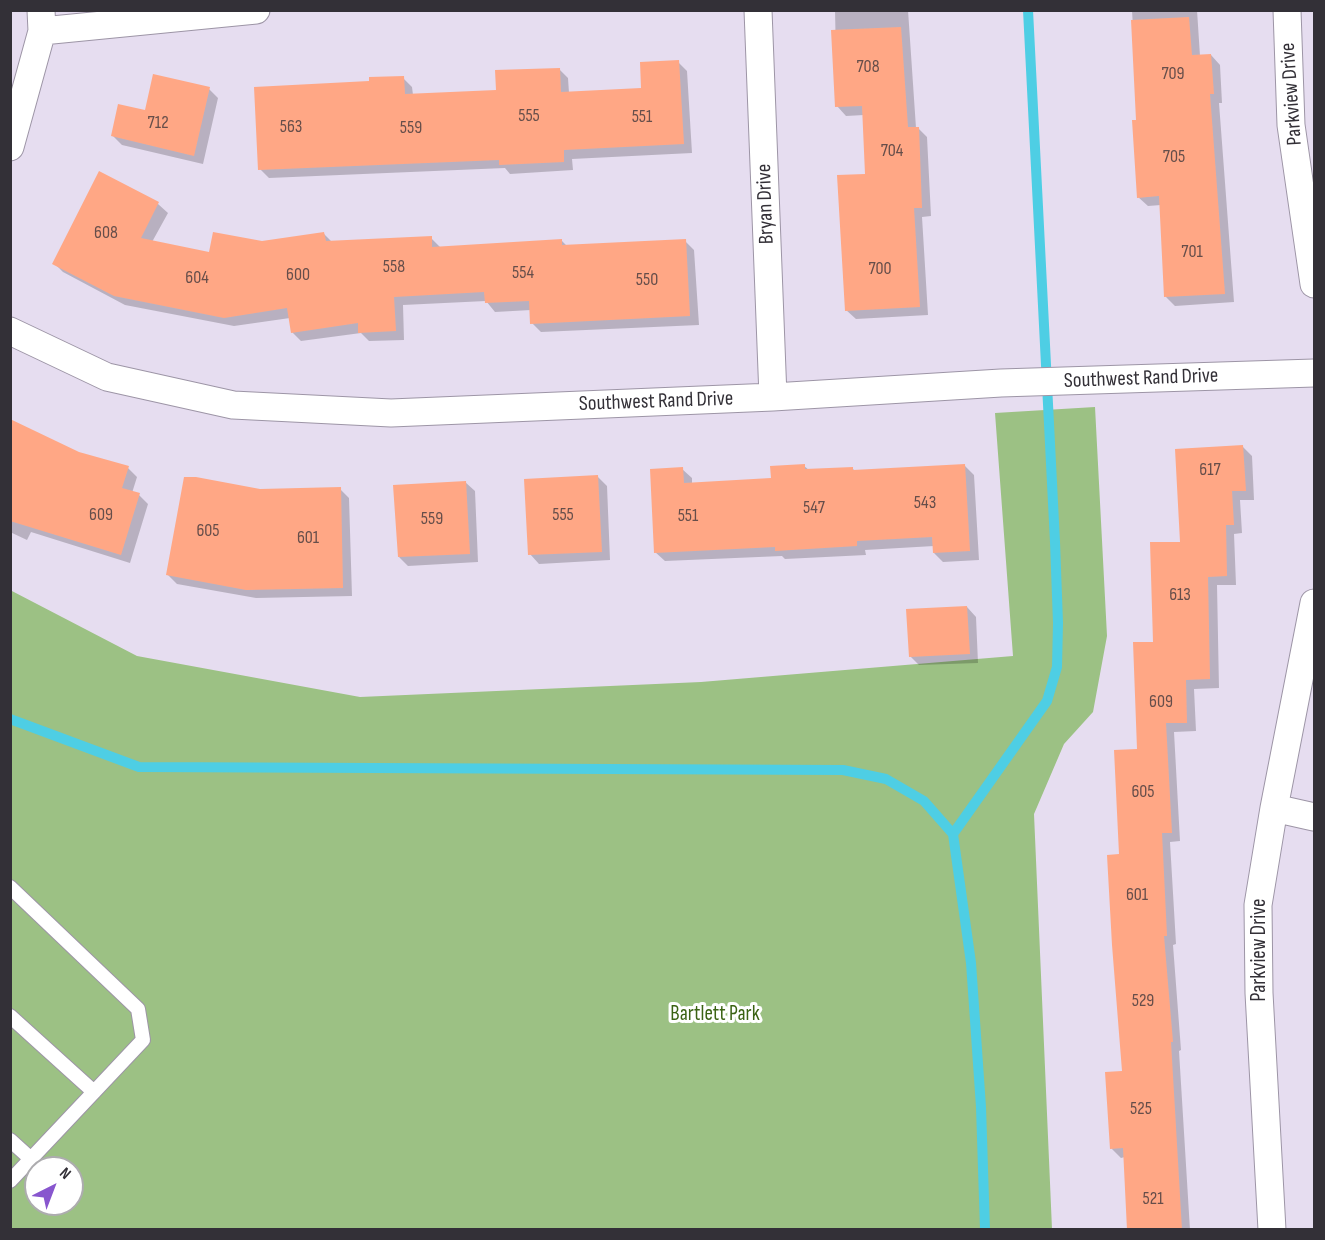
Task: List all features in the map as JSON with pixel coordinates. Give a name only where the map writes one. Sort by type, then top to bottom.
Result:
[{"type":"street","points":[[10,147],[41,20],[256,10]]},
{"type":"street","name":"Bryan Drive","points":[[758,10],[773,397]]},
{"type":"street","name":"Parkview Drive","points":[[1287,10],[1291,125],[1314,284]]},
{"type":"street","name":"Southwest Rand Drive","points":[[10,331],[107,377],[232,405],[391,413],[773,397],[1001,383],[1314,373]]},
{"type":"street","name":"Parkview Drive","points":[[1272,1230],[1259,993],[1258,905],[1274,808],[1314,603]]},
{"type":"street","points":[[1274,808],[1314,817]]},
{"type":"lane","points":[[10,887],[138,1009],[143,1040],[34,1156]]},
{"type":"lane","points":[[10,1016],[94,1092]]},
{"type":"lane","points":[[10,1140],[28,1156]]},
{"type":"lane","points":[[10,1181],[24,1166]]},
{"type":"green space","name":"Bartlett Park","points":[[1095,407],[1107,636],[1093,712],[1064,744],[1034,814],[1052,1229],[11,1229],[10,590],[137,656],[360,697],[701,682],[1013,656],[995,413]]},
{"type":"building","points":[[1189,17],[1192,55],[1211,54],[1214,94],[1210,94],[1225,294],[1164,297],[1159,196],[1137,198],[1132,120],[1136,120],[1131,20]]},
{"type":"building","points":[[901,27],[908,127],[919,127],[922,208],[914,208],[920,307],[845,311],[837,175],[865,174],[862,106],[835,107],[831,30]]},
{"type":"building","points":[[679,60],[684,144],[564,150],[564,162],[499,165],[499,160],[258,170],[254,87],[369,81],[369,77],[404,76],[405,94],[496,90],[495,70],[560,68],[561,92],[641,88],[640,62]]},
{"type":"building","points":[[153,74],[210,87],[194,156],[111,136],[118,104],[145,110]]},
{"type":"building","points":[[99,171],[159,202],[141,238],[209,252],[213,232],[262,241],[324,232],[326,241],[432,236],[432,247],[562,239],[562,245],[686,239],[690,316],[530,324],[529,301],[485,303],[484,292],[394,297],[396,331],[358,333],[358,323],[291,333],[287,308],[224,318],[114,296],[52,264]]},
{"type":"building","points":[[10,419],[79,452],[129,466],[122,488],[140,493],[121,555],[10,521]]},
{"type":"building","points":[[1243,445],[1246,491],[1232,491],[1234,525],[1226,525],[1227,576],[1208,577],[1210,679],[1186,680],[1187,723],[1166,723],[1172,833],[1162,833],[1167,936],[1164,936],[1173,1042],[1171,1042],[1182,1230],[1127,1230],[1123,1148],[1110,1149],[1105,1072],[1122,1071],[1107,855],[1119,854],[1114,750],[1137,749],[1133,642],[1153,642],[1150,542],[1180,542],[1175,449]]},
{"type":"building","points":[[805,464],[805,469],[853,467],[853,470],[965,464],[970,551],[933,553],[932,537],[857,541],[857,546],[775,551],[775,547],[654,553],[650,469],[683,467],[684,483],[771,478],[770,466]]},
{"type":"building","points":[[598,475],[602,552],[528,555],[524,479]]},
{"type":"building","points":[[184,477],[196,477],[260,489],[341,487],[343,588],[246,590],[166,575]]},
{"type":"building","points":[[466,481],[470,554],[398,557],[393,485]]},
{"type":"building","points":[[967,606],[970,654],[909,657],[906,609]]},
{"type":"waterway","points":[[953,834],[1047,701],[1057,667],[1055,542],[1028,10]]},
{"type":"waterway","points":[[10,719],[139,767],[843,770],[886,779],[924,801],[953,834],[971,963],[981,1107],[985,1230]]}]
